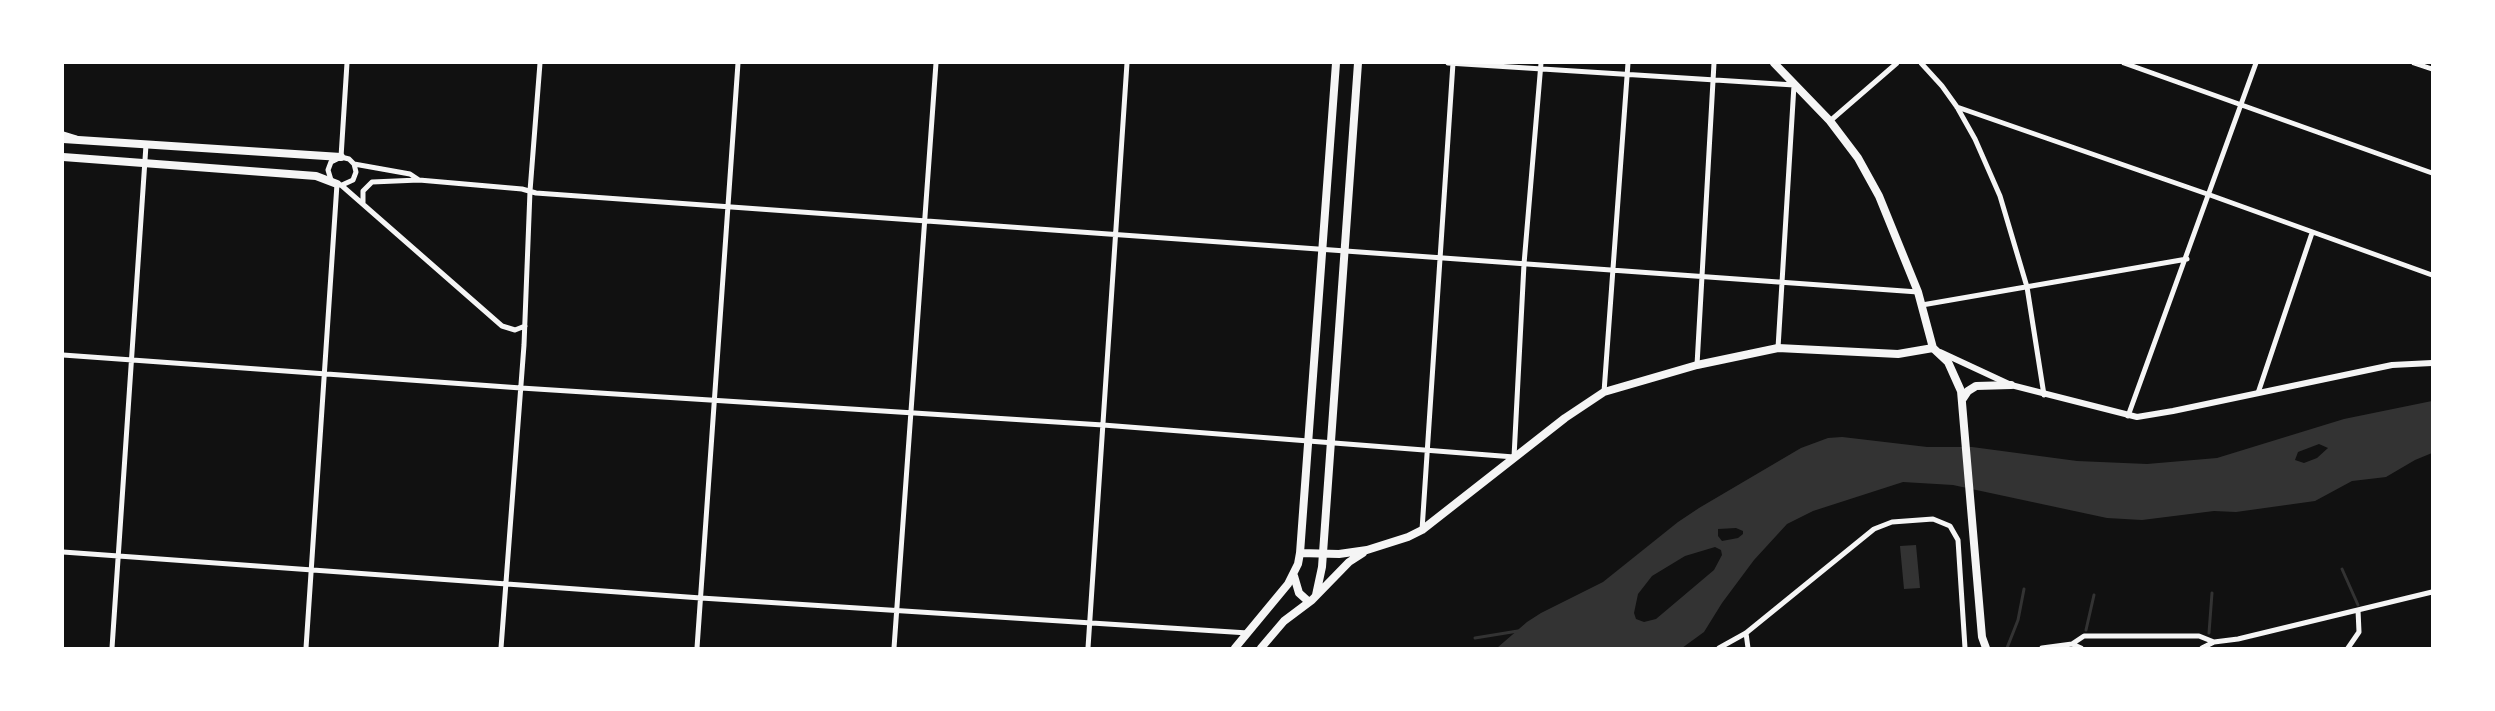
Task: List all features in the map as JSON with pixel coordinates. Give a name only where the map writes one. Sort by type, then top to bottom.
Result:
[{"type":"main road","points":[[1309,602],[1295,588],[1294,575],[1300,553],[1336,63]]},
{"type":"main road","points":[[1316,596],[1321,577],[1323,554],[1358,63]]},
{"type":"main road","points":[[1774,63],[1830,121],[1858,158],[1879,196],[1918,292],[1933,348],[1952,368],[1962,400],[1980,618],[1986,648]]},
{"type":"main road","points":[[63,139],[341,157]]},
{"type":"main road","points":[[63,157],[316,176],[339,185]]},
{"type":"main road","points":[[1300,553],[1323,554],[1367,550],[1422,530],[1565,418],[1604,392],[1697,365],[1778,348],[1898,354],[1933,348]]},
{"type":"main road","points":[[1962,400],[1966,393],[1976,386],[2011,385]]},
{"type":"main road","points":[[1261,648],[1284,621],[1316,596],[1349,562],[1367,550]]},
{"type":"main road","points":[[1235,648],[1294,575]]},
{"type":"main road","points":[[1979,648],[1982,637]]},
{"type":"street","points":[[341,157],[347,63]]},
{"type":"street","points":[[501,648],[521,388],[530,191],[540,63]]},
{"type":"street","points":[[697,648],[738,63]]},
{"type":"street","points":[[894,648],[936,63]]},
{"type":"street","points":[[1089,648],[1127,63]]},
{"type":"street","points":[[1448,63],[1540,66],[1628,75],[1794,85],[1778,348]]},
{"type":"street","points":[[1422,530],[1453,63]]},
{"type":"street","points":[[1604,392],[1628,63]]},
{"type":"street","points":[[1697,365],[1714,63]]},
{"type":"street","points":[[1830,121],[1897,63]]},
{"type":"street","points":[[1921,63],[1957,107],[1975,139],[2000,196],[2027,287],[2044,395]]},
{"type":"street","points":[[2124,63],[2432,173]]},
{"type":"street","points":[[2128,416],[2187,259],[2256,63]]},
{"type":"street","points":[[2414,63],[2432,69]]},
{"type":"street","points":[[63,355],[521,388],[1103,425],[1514,457],[1524,264],[1540,66]]},
{"type":"street","points":[[1957,107],[2432,275]]},
{"type":"street","points":[[63,134],[90,141]]},
{"type":"street","points":[[112,648],[146,145]]},
{"type":"street","points":[[339,185],[353,180],[356,172],[354,164],[349,159],[341,157],[331,162],[328,170],[331,180],[363,203],[502,326],[515,330],[525,327]]},
{"type":"street","points":[[354,164],[410,174],[419,180]]},
{"type":"street","points":[[363,203],[363,191],[372,182],[419,180],[728,207],[1918,292]]},
{"type":"street","points":[[306,648],[339,185]]},
{"type":"street","points":[[2258,393],[2312,233]]},
{"type":"street","points":[[1922,305],[2187,259]]},
{"type":"street","points":[[1933,348],[2011,385],[2128,416],[2173,411],[2392,365],[2432,363]]},
{"type":"street","points":[[1719,648],[1746,633],[1874,529],[1892,522],[1933,519],[1950,526],[1958,540],[1965,648]]},
{"type":"street","points":[[63,552],[701,598],[1090,621],[1248,633]]},
{"type":"street","points":[[2202,648],[2214,642],[2238,639],[2432,592]]},
{"type":"street","points":[[2348,648],[2359,632],[2358,610]]},
{"type":"street","points":[[1746,633],[1749,648]]},
{"type":"street","points":[[2042,648],[2072,644],[2085,636],[2199,636],[2214,642]]},
{"type":"street","points":[[2072,644],[2081,648]]},
{"type":"shaded area","points":[[2432,401],[2432,453],[2386,477],[2352,481],[2315,501],[2236,512],[2214,511],[2142,520],[2107,518],[1953,485],[1903,482],[1813,511],[1787,524],[1754,560],[1704,632],[1682,648],[1497,648],[1541,613],[1603,582],[1699,508],[1801,448],[1828,438],[1842,437],[1927,447],[1972,447],[2077,461],[2147,464],[2217,458],[2344,419]],"holes":[[[2319,444],[2328,448],[2317,458],[2304,463],[2295,460],[2298,452]],[[1736,528],[1743,531],[1743,534],[1738,538],[1722,541],[1718,536],[1718,529]],[[1715,547],[1721,550],[1722,555],[1714,570],[1656,619],[1644,622],[1636,619],[1634,613],[1638,594],[1652,576],[1685,556]]]},
{"type":"shaded area","points":[[1916,545],[1920,588],[1904,589],[1900,546]]},
{"type":"waterway","points":[[2342,569],[2358,605]]},
{"type":"waterway","points":[[2007,648],[2018,620],[2024,589]]},
{"type":"waterway","points":[[2209,633],[2212,593]]},
{"type":"waterway","points":[[2086,630],[2094,595]]},
{"type":"waterway","points":[[1475,638],[1518,631]]}]
